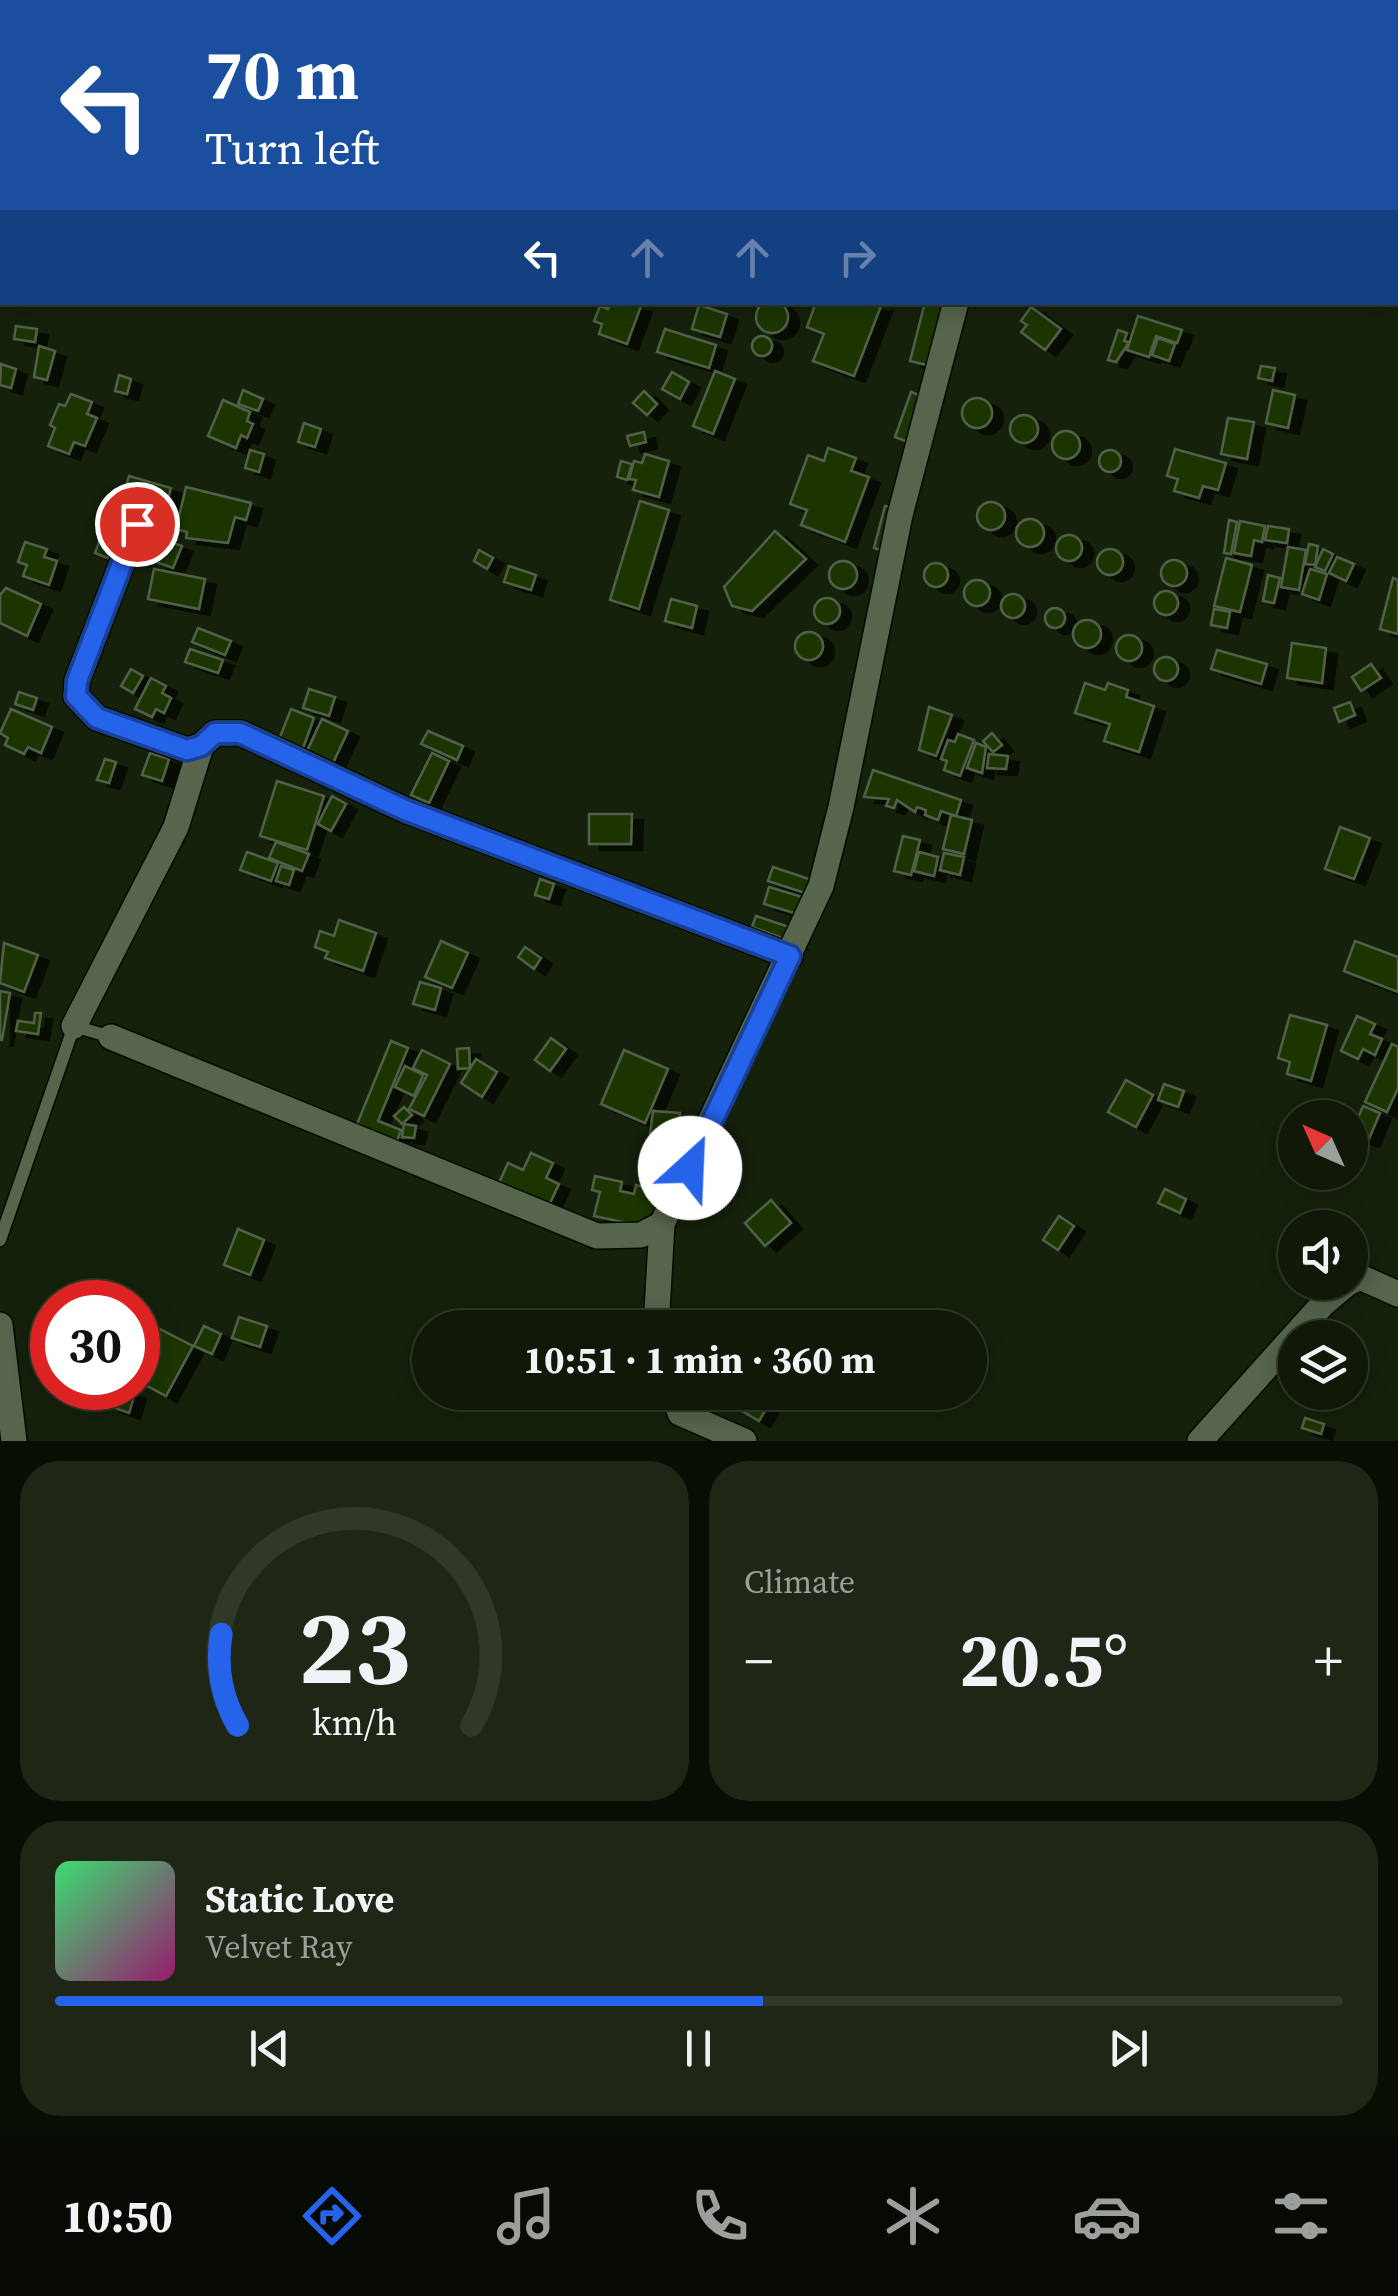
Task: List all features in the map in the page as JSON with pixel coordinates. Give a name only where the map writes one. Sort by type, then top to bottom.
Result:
[{"type":"street","points":[[657,1310],[662,1224],[821,886],[842,808],[900,515],[955,305]]},
{"type":"street","points":[[137,524],[77,681],[76,696],[97,718],[187,750],[201,746],[215,733],[240,733],[405,810],[790,956]]},
{"type":"street","points":[[74,1026],[176,828],[201,746]]},
{"type":"street","points":[[110,1037],[597,1236],[641,1236],[662,1224]]},
{"type":"street","points":[[1368,1281],[1398,1294]]},
{"type":"street","points":[[1200,1441],[1328,1300]]},
{"type":"street","points":[[0,1324],[14,1441]]},
{"type":"street","points":[[679,1410],[744,1441]]},
{"type":"lane","points":[[0,1240],[74,1026],[110,1037]]},
{"type":"building","points":[[609,305],[641,306],[627,344],[599,334],[602,324],[594,321],[600,306],[608,309]]},
{"type":"building","points":[[699,305],[727,314],[720,337],[692,329]]},
{"type":"building","points":[[762,305],[782,305],[787,311],[787,323],[778,332],[766,332],[757,323],[757,311]]},
{"type":"building","points":[[815,305],[881,306],[854,376],[813,361],[824,334],[807,327]]},
{"type":"building","points":[[924,305],[945,305],[931,366],[910,361]]},
{"type":"building","points":[[1031,307],[1061,329],[1045,350],[1021,332],[1027,325],[1021,321]]},
{"type":"building","points":[[1138,316],[1182,330],[1177,343],[1156,336],[1149,357],[1127,350]]},
{"type":"building","points":[[16,326],[37,329],[35,342],[14,339]]},
{"type":"building","points":[[665,329],[716,345],[709,368],[657,352]]},
{"type":"building","points":[[1118,330],[1127,333],[1124,341],[1129,342],[1116,362],[1108,360]]},
{"type":"building","points":[[762,336],[772,346],[762,356],[752,346]]},
{"type":"building","points":[[1158,338],[1175,344],[1169,361],[1152,355]]},
{"type":"building","points":[[39,346],[55,351],[47,380],[34,377]]},
{"type":"building","points":[[1,364],[16,369],[11,388],[0,385]]},
{"type":"building","points":[[1261,366],[1275,368],[1272,381],[1258,378]]},
{"type":"building","points":[[715,371],[735,379],[713,434],[693,426]]},
{"type":"building","points":[[672,372],[689,382],[680,399],[662,389]]},
{"type":"building","points":[[119,375],[131,379],[127,394],[115,391]]},
{"type":"building","points":[[243,390],[263,399],[258,411],[238,404]]},
{"type":"building","points":[[1273,390],[1295,395],[1288,428],[1266,423]]},
{"type":"building","points":[[644,391],[657,404],[647,415],[633,403]]},
{"type":"building","points":[[911,392],[924,397],[908,442],[895,437]]},
{"type":"building","points":[[71,394],[92,402],[87,414],[97,418],[85,446],[74,442],[69,454],[48,446],[55,428],[50,425],[59,404],[65,406]]},
{"type":"building","points":[[977,398],[991,407],[992,413],[983,427],[977,428],[963,419],[962,413],[971,399]]},
{"type":"building","points":[[223,400],[250,412],[247,421],[253,424],[247,438],[241,435],[236,448],[208,436]]},
{"type":"building","points":[[1024,415],[1034,419],[1038,429],[1034,439],[1024,443],[1014,439],[1010,429],[1014,419]]},
{"type":"building","points":[[1228,418],[1254,422],[1247,459],[1221,454]]},
{"type":"building","points":[[304,423],[321,429],[315,447],[298,442]]},
{"type":"building","points":[[1066,431],[1076,435],[1080,445],[1076,455],[1066,459],[1056,455],[1052,445],[1056,435]]},
{"type":"building","points":[[644,432],[646,442],[630,446],[627,436]]},
{"type":"building","points":[[828,448],[856,458],[851,471],[869,477],[845,542],[801,525],[807,510],[790,504],[808,455],[824,461]]},
{"type":"building","points":[[1175,449],[1226,463],[1218,490],[1203,486],[1199,498],[1174,491],[1178,479],[1167,476]]},
{"type":"building","points":[[250,450],[264,454],[259,472],[245,468]]},
{"type":"building","points":[[1110,450],[1118,453],[1118,469],[1110,472],[1102,469],[1099,461],[1102,453]]},
{"type":"building","points":[[645,454],[669,461],[659,497],[633,490],[636,480],[629,479],[634,461],[642,463]]},
{"type":"building","points":[[621,461],[632,464],[627,480],[617,477]]},
{"type":"building","points":[[129,476],[171,488],[161,523],[141,517],[144,509],[121,503]]},
{"type":"building","points":[[186,487],[251,503],[246,520],[235,517],[228,543],[186,538],[187,532],[176,529]]},
{"type":"building","points":[[640,501],[669,510],[639,609],[610,600]]},
{"type":"building","points":[[991,502],[1001,506],[1005,516],[1001,526],[991,530],[981,526],[977,516],[981,506]]},
{"type":"building","points":[[885,506],[896,508],[885,551],[874,548]]},
{"type":"building","points":[[1030,519],[1040,523],[1044,533],[1040,543],[1030,547],[1020,543],[1016,533],[1020,523]]},
{"type":"building","points":[[1229,520],[1237,522],[1231,554],[1224,553]]},
{"type":"building","points":[[1240,521],[1265,526],[1262,542],[1254,540],[1251,556],[1234,553]]},
{"type":"building","points":[[1268,526],[1289,529],[1287,543],[1265,540]]},
{"type":"building","points":[[775,531],[806,559],[752,611],[732,606],[724,587]]},
{"type":"building","points":[[1069,535],[1078,539],[1082,548],[1078,557],[1069,561],[1060,557],[1056,548],[1060,539]]},
{"type":"building","points":[[101,537],[124,546],[118,562],[95,553]]},
{"type":"building","points":[[164,540],[182,546],[173,568],[156,562]]},
{"type":"building","points":[[25,542],[47,549],[44,557],[57,561],[49,585],[23,576],[27,565],[18,562]]},
{"type":"building","points":[[1309,544],[1318,546],[1315,565],[1305,564]]},
{"type":"building","points":[[1288,547],[1306,550],[1299,590],[1281,587]]},
{"type":"building","points":[[1110,549],[1119,553],[1123,562],[1119,571],[1110,575],[1101,571],[1097,562],[1101,553]]},
{"type":"building","points":[[1323,549],[1333,554],[1325,571],[1315,567]]},
{"type":"building","points":[[479,550],[493,558],[487,569],[474,561]]},
{"type":"building","points":[[1337,557],[1354,564],[1346,581],[1329,573]]},
{"type":"building","points":[[1226,558],[1252,565],[1240,612],[1214,606]]},
{"type":"building","points":[[1174,560],[1183,564],[1187,573],[1183,582],[1174,586],[1165,582],[1161,573],[1165,564]]},
{"type":"building","points":[[843,561],[853,565],[857,575],[853,585],[843,589],[833,585],[829,575],[833,565]]},
{"type":"building","points":[[936,563],[948,575],[936,587],[924,575]]},
{"type":"building","points":[[509,566],[536,575],[531,590],[504,582]]},
{"type":"building","points":[[154,569],[205,579],[199,609],[148,599]]},
{"type":"building","points":[[1310,569],[1327,574],[1319,600],[1302,594]]},
{"type":"building","points":[[1268,575],[1280,578],[1274,603],[1263,601]]},
{"type":"building","points":[[1393,578],[1398,580],[1398,634],[1380,629]]},
{"type":"building","points":[[977,580],[986,584],[990,593],[986,602],[977,606],[968,602],[964,593],[968,584]]},
{"type":"building","points":[[6,588],[41,604],[27,636],[0,623],[0,595]]},
{"type":"building","points":[[1166,591],[1178,603],[1166,615],[1154,603]]},
{"type":"building","points":[[1013,594],[1025,606],[1013,618],[1001,606]]},
{"type":"building","points":[[827,598],[837,601],[837,621],[827,624],[817,621],[814,611],[817,601]]},
{"type":"building","points":[[671,599],[697,606],[692,628],[665,621]]},
{"type":"building","points":[[1055,608],[1065,618],[1055,628],[1045,618]]},
{"type":"building","points":[[1214,609],[1230,612],[1227,628],[1211,625]]},
{"type":"building","points":[[1087,620],[1097,624],[1101,634],[1097,644],[1087,648],[1077,644],[1073,634],[1077,624]]},
{"type":"building","points":[[198,628],[231,641],[225,655],[192,642]]},
{"type":"building","points":[[809,632],[819,636],[823,646],[819,656],[809,660],[799,656],[795,646],[799,636]]},
{"type":"building","points":[[1129,635],[1138,639],[1142,648],[1138,657],[1129,661],[1120,657],[1116,648],[1120,639]]},
{"type":"building","points":[[1292,643],[1326,648],[1322,683],[1287,678]]},
{"type":"building","points":[[190,649],[223,660],[218,673],[185,662]]},
{"type":"building","points":[[1217,650],[1267,664],[1261,684],[1211,669]]},
{"type":"building","points":[[1161,657],[1171,657],[1178,669],[1171,681],[1161,681],[1154,674],[1154,664]]},
{"type":"building","points":[[1371,664],[1381,678],[1361,691],[1352,677]]},
{"type":"building","points":[[131,669],[143,676],[133,693],[121,686]]},
{"type":"building","points":[[151,678],[166,686],[162,693],[171,698],[164,713],[156,709],[152,717],[135,709]]},
{"type":"building","points":[[1085,683],[1105,690],[1108,683],[1128,690],[1126,697],[1154,706],[1139,752],[1104,741],[1110,724],[1075,713]]},
{"type":"building","points":[[309,689],[335,697],[329,716],[303,708]]},
{"type":"building","points":[[19,692],[37,698],[33,710],[15,704]]},
{"type":"building","points":[[1350,702],[1355,715],[1339,722],[1334,708]]},
{"type":"building","points":[[929,707],[952,715],[936,756],[919,750]]},
{"type":"building","points":[[11,709],[52,727],[41,753],[28,747],[24,754],[5,745],[8,738],[0,733]]},
{"type":"building","points":[[291,709],[314,718],[302,751],[278,742]]},
{"type":"building","points":[[322,719],[348,731],[333,763],[307,751]]},
{"type":"building","points":[[428,731],[463,746],[457,760],[421,744]]},
{"type":"building","points":[[992,733],[1002,745],[993,752],[983,741]]},
{"type":"building","points":[[958,734],[974,740],[960,776],[944,770],[947,761],[941,759],[948,740],[955,742]]},
{"type":"building","points":[[976,743],[986,747],[982,773],[967,768]]},
{"type":"building","points":[[150,753],[169,759],[162,781],[142,775]]},
{"type":"building","points":[[432,753],[449,761],[429,803],[411,795]]},
{"type":"building","points":[[989,754],[1008,756],[1006,769],[987,768]]},
{"type":"building","points":[[105,759],[116,762],[109,783],[97,780]]},
{"type":"building","points":[[873,770],[961,800],[956,816],[941,811],[938,820],[925,815],[926,810],[917,807],[915,812],[897,800],[894,808],[886,806],[889,799],[864,797]]},
{"type":"building","points":[[277,781],[324,796],[307,850],[260,836]]},
{"type":"building","points":[[332,796],[346,804],[331,831],[318,824]]},
{"type":"building","points":[[589,814],[632,814],[631,844],[589,844]]},
{"type":"building","points":[[951,815],[972,820],[964,854],[943,849]]},
{"type":"building","points":[[1340,827],[1370,838],[1354,879],[1325,869]]},
{"type":"building","points":[[903,836],[920,840],[911,875],[894,871]]},
{"type":"building","points":[[276,842],[309,854],[302,871],[269,858]]},
{"type":"building","points":[[247,852],[278,863],[271,881],[240,870]]},
{"type":"building","points":[[919,852],[938,857],[934,876],[914,871]]},
{"type":"building","points":[[944,853],[964,857],[960,875],[940,870]]},
{"type":"building","points":[[281,866],[294,870],[289,885],[276,881]]},
{"type":"building","points":[[773,867],[818,882],[814,896],[768,881]]},
{"type":"building","points":[[540,879],[554,884],[549,899],[535,895]]},
{"type":"building","points":[[769,887],[809,899],[804,916],[764,904]]},
{"type":"building","points":[[756,916],[789,927],[796,943],[752,927]]},
{"type":"building","points":[[339,920],[376,933],[363,971],[325,958],[328,952],[315,947],[320,931],[334,936]]},
{"type":"building","points":[[441,941],[468,953],[452,988],[425,977]]},
{"type":"building","points":[[1355,941],[1398,957],[1398,992],[1344,971]]},
{"type":"building","points":[[4,943],[38,955],[24,992],[0,983]]},
{"type":"building","points":[[525,947],[541,958],[534,969],[518,957]]},
{"type":"building","points":[[420,982],[441,988],[435,1010],[413,1004]]},
{"type":"building","points":[[0,991],[10,993],[2,1040],[0,1040]]},
{"type":"building","points":[[35,1013],[41,1013],[38,1034],[16,1031],[18,1021],[34,1023]]},
{"type":"building","points":[[1290,1015],[1327,1025],[1311,1081],[1287,1074],[1290,1062],[1278,1058]]},
{"type":"building","points":[[1357,1016],[1375,1024],[1370,1034],[1382,1039],[1375,1055],[1363,1049],[1358,1059],[1341,1051]]},
{"type":"building","points":[[551,1038],[566,1049],[550,1071],[535,1060]]},
{"type":"building","points":[[391,1041],[408,1048],[378,1121],[401,1130],[395,1146],[355,1129]]},
{"type":"building","points":[[1392,1044],[1398,1047],[1398,1088],[1387,1112],[1366,1100]]},
{"type":"building","points":[[469,1048],[470,1068],[458,1069],[457,1049]]},
{"type":"building","points":[[422,1050],[450,1064],[424,1116],[409,1109],[427,1075],[413,1068]]},
{"type":"building","points":[[624,1050],[668,1069],[645,1123],[601,1104]]},
{"type":"building","points":[[476,1059],[497,1072],[482,1097],[461,1083]]},
{"type":"building","points":[[405,1066],[423,1075],[414,1096],[395,1087]]},
{"type":"building","points":[[1126,1080],[1153,1095],[1136,1127],[1108,1112]]},
{"type":"building","points":[[1164,1084],[1184,1091],[1178,1107],[1158,1100]]},
{"type":"building","points":[[404,1107],[412,1115],[402,1124],[394,1116]]},
{"type":"building","points":[[1368,1108],[1380,1113],[1368,1141]]},
{"type":"building","points":[[653,1111],[680,1113],[677,1136],[650,1134]]},
{"type":"building","points":[[404,1124],[416,1126],[414,1138],[402,1137]]},
{"type":"building","points":[[531,1153],[553,1163],[546,1178],[559,1184],[548,1207],[498,1185],[508,1163],[523,1170]]},
{"type":"building","points":[[595,1176],[622,1182],[620,1191],[634,1194],[636,1185],[661,1191],[652,1228],[594,1216],[600,1192],[592,1190]]},
{"type":"building","points":[[1165,1189],[1186,1199],[1180,1213],[1158,1203]]},
{"type":"building","points":[[771,1200],[791,1223],[765,1246],[745,1223]]},
{"type":"building","points":[[1059,1216],[1074,1226],[1058,1250],[1043,1240]]},
{"type":"building","points":[[238,1229],[264,1240],[250,1275],[224,1265]]},
{"type":"building","points":[[239,1317],[267,1326],[260,1347],[232,1338]]},
{"type":"building","points":[[204,1326],[221,1334],[212,1354],[194,1346]]},
{"type":"building","points":[[160,1329],[193,1346],[166,1396],[160,1393]]},
{"type":"building","points":[[740,1410],[765,1410],[759,1421]]},
{"type":"building","points":[[1305,1418],[1324,1424],[1321,1434],[1302,1428]]},
{"type":"route","points":[[137,524],[77,681],[76,696],[84,709],[97,718],[187,750],[201,746],[215,733],[240,733],[405,810],[790,956],[690,1168]]}]
